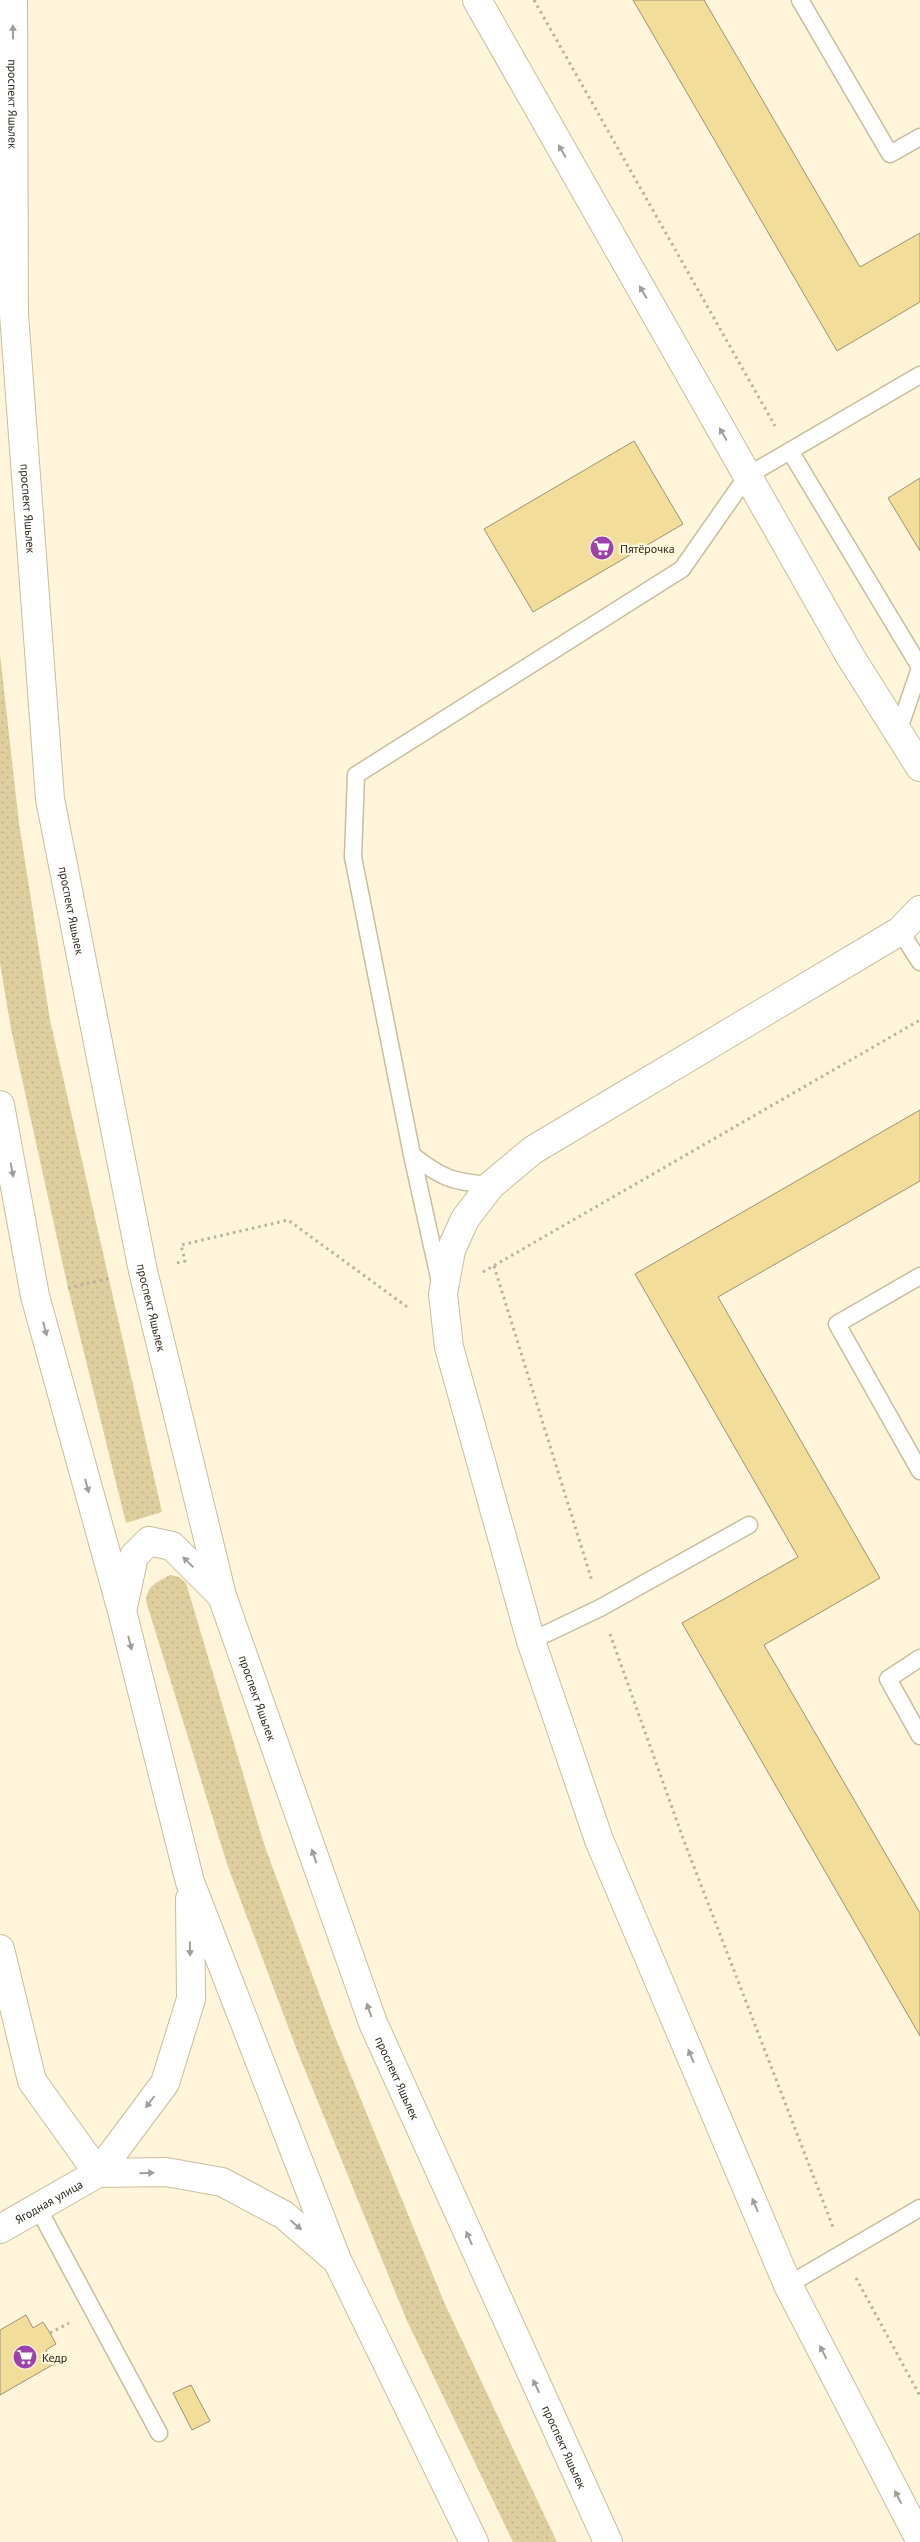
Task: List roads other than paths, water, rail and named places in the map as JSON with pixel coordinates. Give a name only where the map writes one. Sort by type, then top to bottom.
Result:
[{"type":"main road","name":"проспект Яшьлек","points":[[13,0],[7,177],[14,314],[50,798],[143,1271],[222,1596],[373,2023],[608,2542]]},
{"type":"main road","points":[[477,0],[850,656],[920,767]]},
{"type":"main road","points":[[920,910],[900,931],[533,1150],[491,1184],[465,1219],[451,1250],[443,1294],[449,1346],[531,1641],[598,1840],[788,2285],[920,2540]]},
{"type":"main road","points":[[0,1105],[35,1296],[122,1612],[190,1882],[337,2260],[474,2542]]},
{"type":"main road","points":[[122,1612],[134,1556],[149,1541],[172,1546],[222,1596]]},
{"type":"main road","points":[[98,2173],[165,2083],[168,2074],[191,1999],[190,1882]]},
{"type":"main road","points":[[0,1949],[32,2081],[98,2173]]},
{"type":"main road","points":[[98,2173],[166,2172],[222,2182],[284,2215],[337,2260]]},
{"type":"main road","name":"Ягодная улица","points":[[0,2229],[98,2173]]},
{"type":"lane","points":[[800,0],[890,154],[920,136]]},
{"type":"lane","points":[[443,1294],[412,1155],[354,857],[356,774],[682,569],[747,476],[920,375]]},
{"type":"lane","points":[[790,450],[920,668],[898,732]]},
{"type":"lane","points":[[900,931],[920,962]]},
{"type":"lane","points":[[412,1155],[438,1176],[463,1183],[491,1184]]},
{"type":"lane","points":[[920,1276],[837,1324],[920,1471]]},
{"type":"lane","points":[[531,1641],[600,1608],[749,1525]]},
{"type":"lane","points":[[920,1658],[888,1679],[920,1736]]},
{"type":"lane","points":[[38,2208],[158,2433]]},
{"type":"lane","points":[[788,2285],[920,2208]]},
{"type":"place","name":"Пятёрочка","points":[[602,548]]},
{"type":"place","name":"Кедр","points":[[25,2357]]}]
